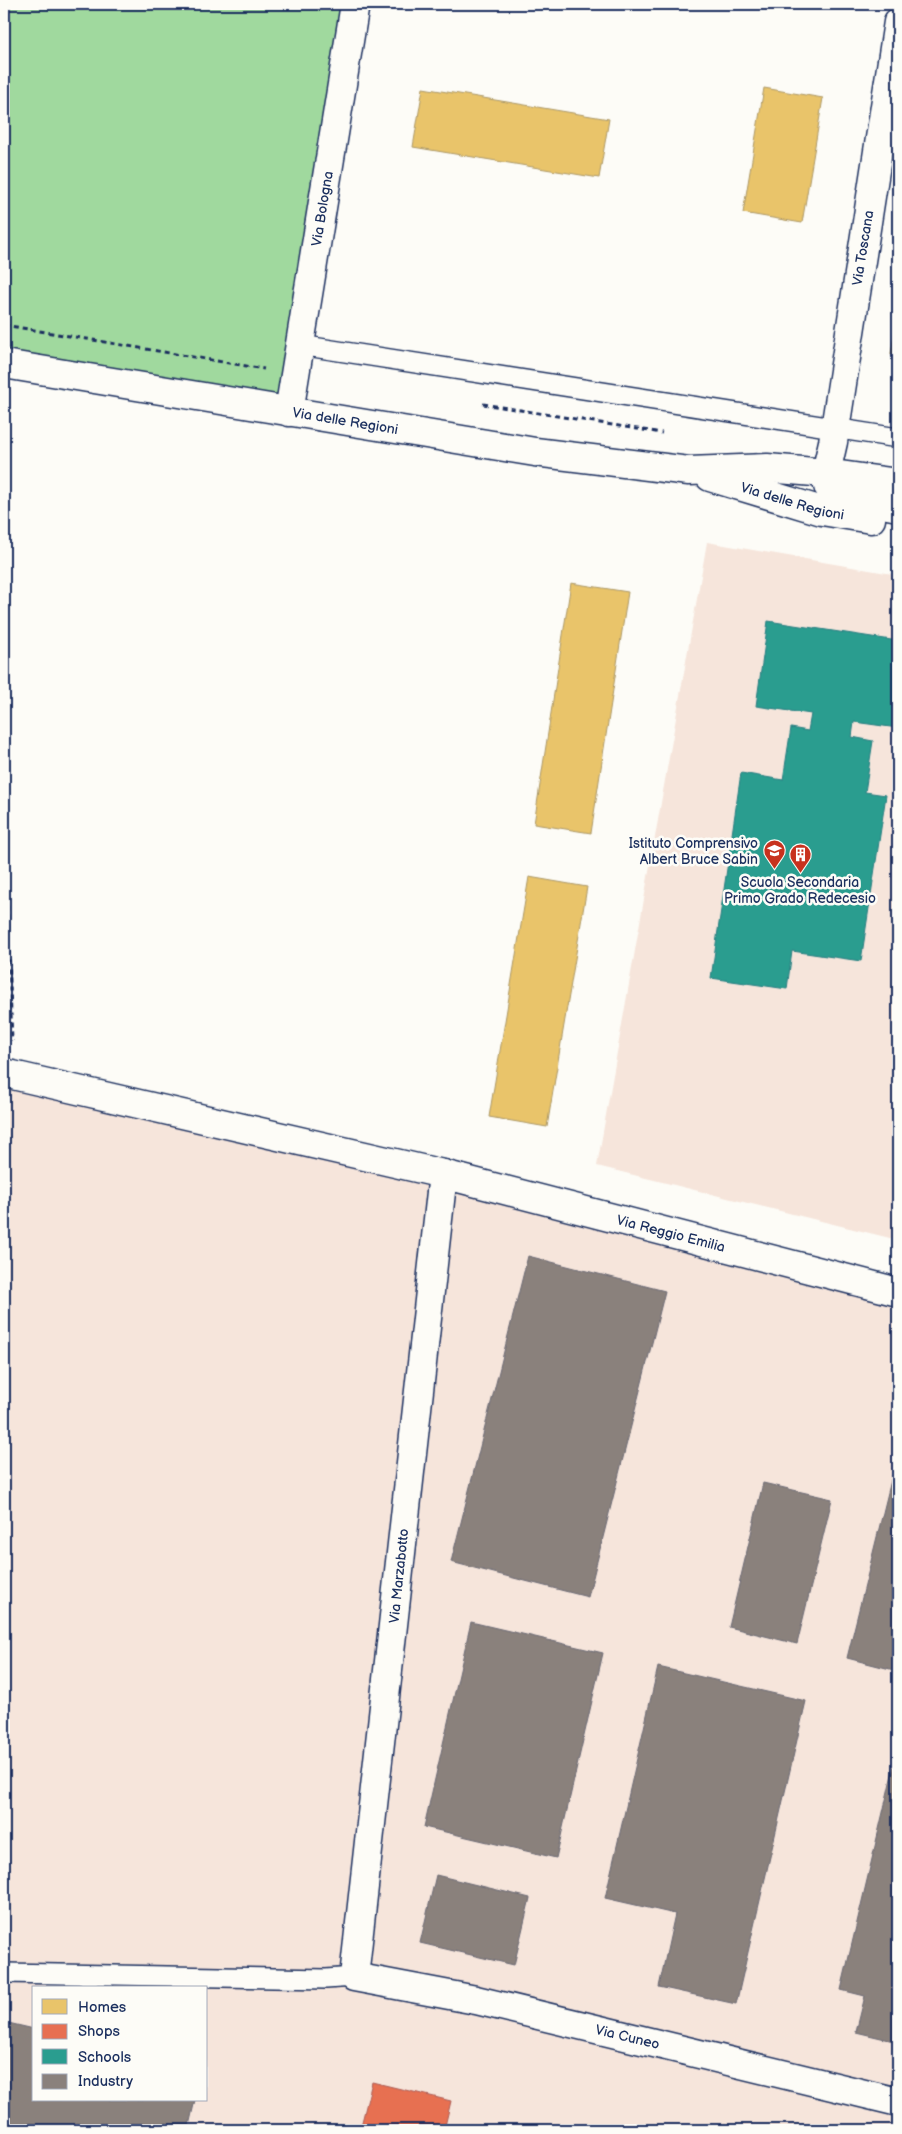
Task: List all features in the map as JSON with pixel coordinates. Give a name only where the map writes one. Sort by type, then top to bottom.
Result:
[{"type":"street","name":"Via Bologna","points":[[289,412],[355,4]]},
{"type":"street","name":"Via Toscana","points":[[826,473],[833,442],[898,22]]},
{"type":"street","name":"Via delle Regioni","points":[[4,364],[535,452],[689,471],[767,468],[826,473],[898,483]]},
{"type":"street","name":"Via delle Regioni","points":[[689,471],[822,511],[898,523]]},
{"type":"street","name":"Via delle Regioni","points":[[826,473],[828,486],[838,494],[898,506]]},
{"type":"street","name":"Via Reggio Emilia","points":[[6,1074],[443,1174],[898,1292]]},
{"type":"street","name":"Via Marzabotto","points":[[354,1977],[443,1174]]},
{"type":"street","name":"Via Cuneo","points":[[354,1977],[476,2000],[898,2102]]},
{"type":"lane","points":[[300,345],[898,438]]},
{"type":"lane","points":[[4,1973],[316,1979],[354,1977]]},
{"type":"path","points":[[4,870],[6,874],[12,1046],[6,1074]]},
{"type":"shaded area","name":"Istituto Comprensivo Albert Bruce Sabin","points":[[707,542],[898,575],[898,1240],[597,1166]]},
{"type":"shaded area","points":[[4,1076],[898,1295],[898,2130],[4,2130]]},
{"type":"green space","points":[[4,4],[355,4],[289,412],[4,364]]},
{"type":"building: Homes","points":[[423,88],[609,119],[599,178],[413,147]]},
{"type":"building: Homes","points":[[764,88],[823,98],[802,223],[743,213]]},
{"type":"building: Homes","points":[[898,308],[898,355],[891,354]]},
{"type":"building: Homes","points":[[571,583],[628,592],[591,833],[534,824]]},
{"type":"building: Homes","points":[[529,877],[587,887],[547,1127],[489,1117]]},
{"type":"building: Shops","points":[[372,2082],[451,2101],[444,2130],[360,2130]]},
{"type":"building: Schools","name":"Scuola Secondaria Primo Grado Redecesio","points":[[768,621],[898,641],[898,728],[854,722],[852,737],[873,741],[865,792],[886,795],[861,961],[792,951],[787,989],[711,978],[741,773],[783,780],[791,728],[808,731],[811,714],[756,706]]},
{"type":"building: Industry","points":[[528,1256],[665,1291],[588,1597],[451,1562]]},
{"type":"building: Industry","points":[[898,1452],[898,1671],[847,1658]]},
{"type":"building: Industry","points":[[763,1483],[832,1499],[797,1644],[729,1627]]},
{"type":"building: Industry","points":[[471,1622],[603,1653],[556,1858],[424,1827]]},
{"type":"building: Industry","points":[[658,1667],[806,1701],[736,2004],[659,1987],[675,1914],[605,1898]]},
{"type":"building: Industry","points":[[898,1749],[898,2042],[856,2032],[865,1996],[841,1990]]},
{"type":"building: Industry","points":[[436,1875],[530,1898],[514,1965],[420,1943]]},
{"type":"building: Industry","points":[[4,2022],[32,2029],[32,2102],[195,2102],[188,2130],[4,2130]]},
{"type":"place","name":"Istituto Comprensivo Albert Bruce Sabin","points":[[774,870]]},
{"type":"place","name":"Scuola Secondaria Primo Grado Redecesio","points":[[800,873]]}]
